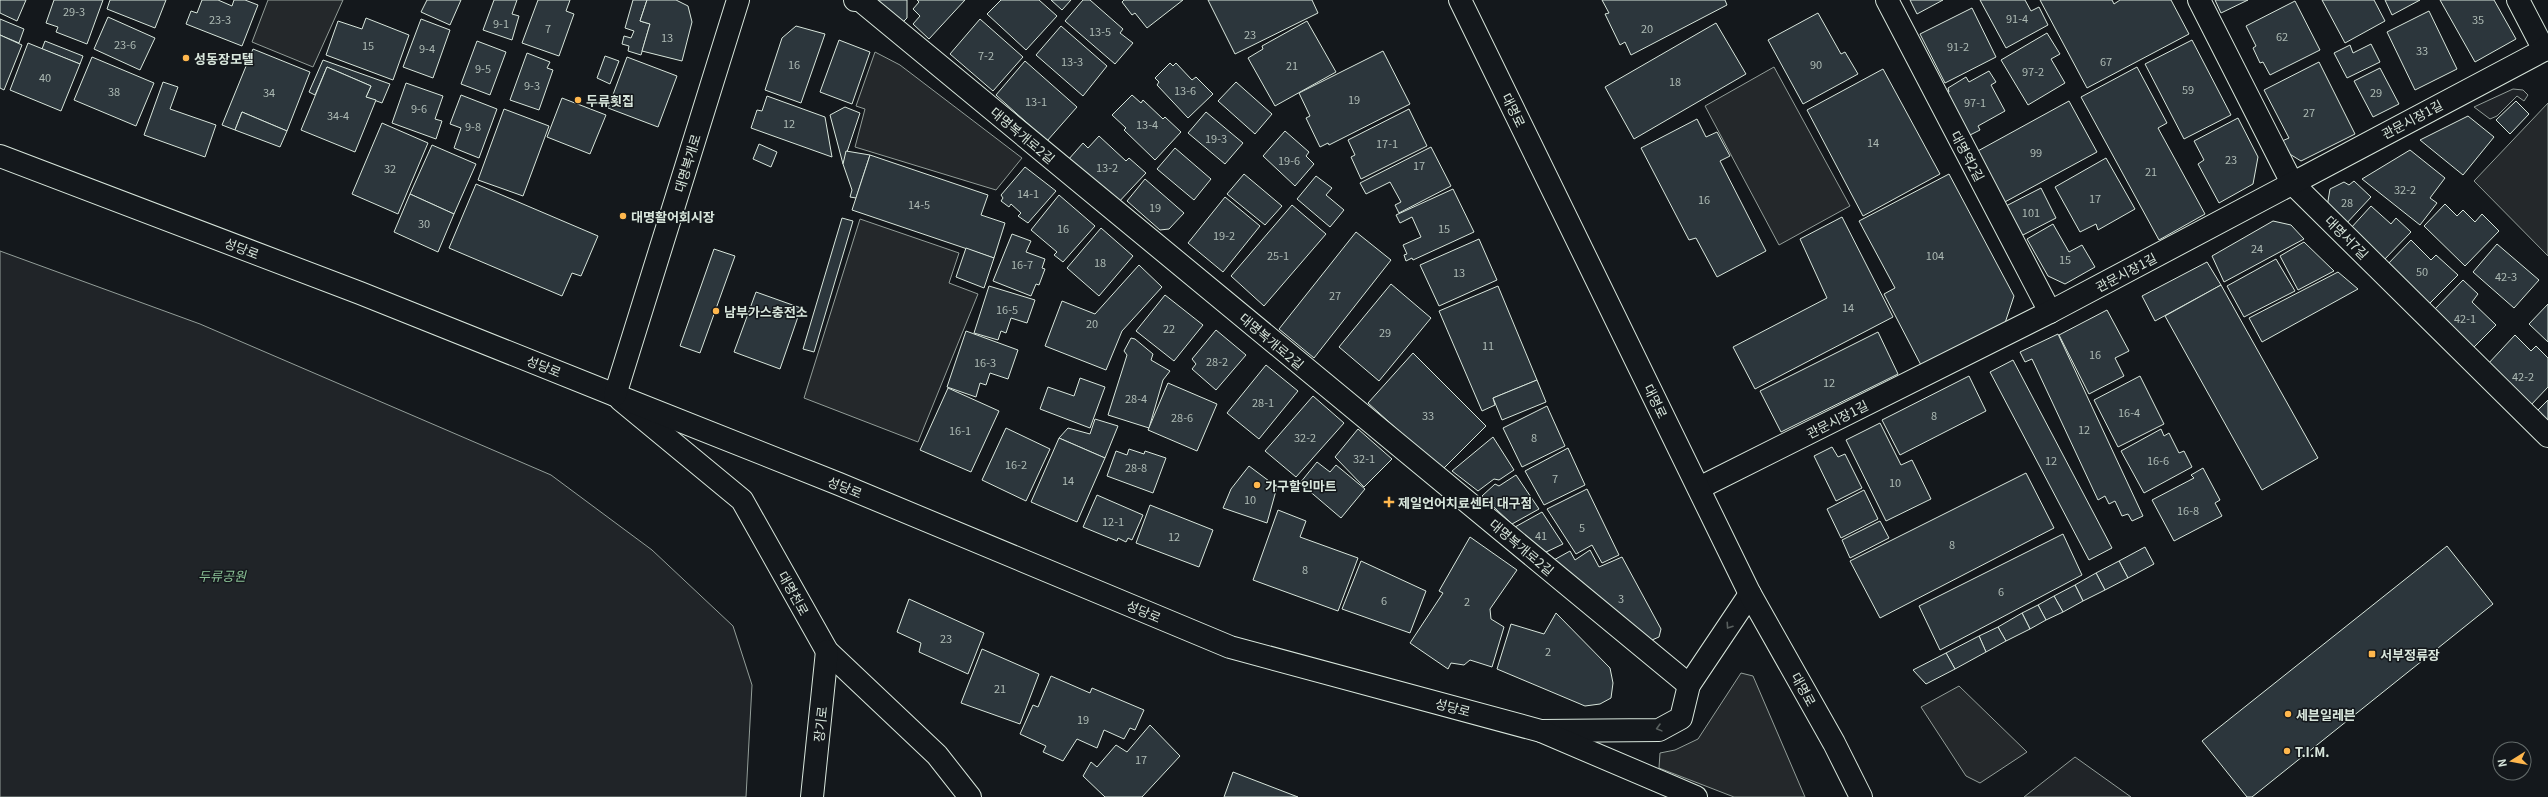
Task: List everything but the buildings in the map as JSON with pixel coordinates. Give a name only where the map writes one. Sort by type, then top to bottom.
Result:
[{"type":"street","name":"대명복개로","points":[[615,395],[738,0]]},
{"type":"street","name":"대명복개로2길","points":[[855,0],[860,0],[1689,685]]},
{"type":"street","name":"대명로","points":[[1460,0],[1750,594],[1834,743],[1861,797]]},
{"type":"street","name":"대명역2길","points":[[1887,0],[2050,312]]},
{"type":"street","name":"대명서7길","points":[[2199,0],[2292,183],[2548,436]]},
{"type":"street","points":[[2518,0],[2546,48]]},
{"type":"street","name":"관문시장1길","points":[[1699,488],[2050,312],[2546,48]]},
{"type":"street","name":"성당로","points":[[0,156],[360,293],[839,484],[1230,647],[1541,731],[1696,797]]},
{"type":"street","name":"대명천로","points":[[615,395],[742,500],[827,651],[937,755],[970,797]]},
{"type":"street","points":[[1541,731],[1659,730],[1681,718],[1689,685],[1750,594]]},
{"type":"street","name":"장기로","points":[[812,797],[827,651]]},
{"type":"green space","points":[[2513,89],[2523,90],[2528,95],[2524,101],[2517,96],[2497,116],[2490,119],[2474,107]]},
{"type":"green space","name":"두류공원","points":[[0,251],[200,324],[551,475],[652,550],[733,626],[752,685],[746,797],[0,797]]},
{"type":"green space","points":[[2075,757],[2131,797],[2024,797]]},
{"type":"shaded area","points":[[268,0],[343,0],[313,67],[252,42]]},
{"type":"shaded area","points":[[875,52],[900,65],[1022,158],[996,190],[855,147],[865,109],[856,106]]},
{"type":"shaded area","points":[[1774,67],[1850,206],[1779,245],[1705,106]]},
{"type":"shaded area","points":[[2548,103],[2548,256],[2474,181]]},
{"type":"shaded area","points":[[860,219],[959,253],[949,283],[978,294],[918,442],[804,398]]},
{"type":"shaded area","points":[[1741,673],[1753,676],[1805,797],[1734,797],[1659,768],[1660,753],[1675,750],[1698,739]]},
{"type":"shaded area","points":[[1959,686],[2027,752],[1980,783],[1966,776],[1921,707]]},
{"type":"place","name":"성동장모텔","points":[[186,58]]},
{"type":"place","name":"두류횟집","points":[[578,100]]},
{"type":"place","name":"대명활어회시장","points":[[623,216]]},
{"type":"place","name":"남부가스충전소","points":[[716,311]]},
{"type":"place","name":"가구할인마트","points":[[1257,485]]},
{"type":"place","name":"제일언어치료센터 대구점","points":[[1389,502]]},
{"type":"place","name":"서부정류장","points":[[2372,654]]},
{"type":"place","name":"세븐일레븐","points":[[2288,714]]},
{"type":"place","name":"T.I.M.","points":[[2287,751]]}]
